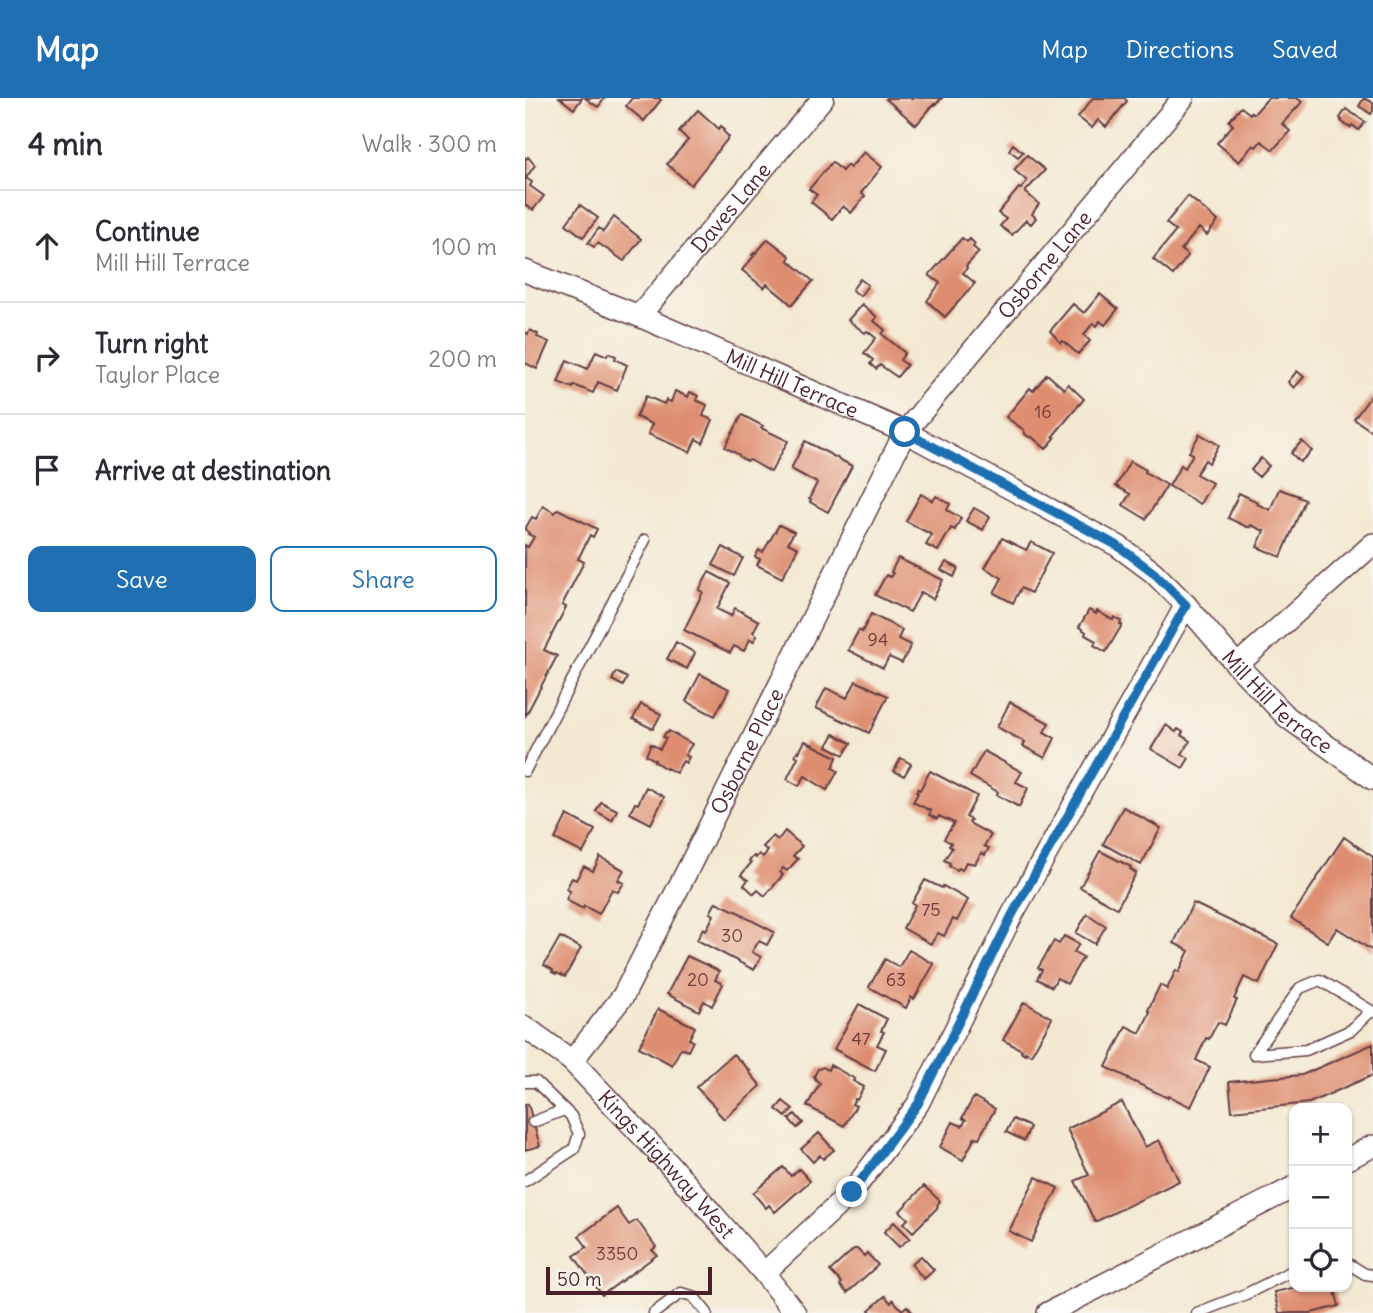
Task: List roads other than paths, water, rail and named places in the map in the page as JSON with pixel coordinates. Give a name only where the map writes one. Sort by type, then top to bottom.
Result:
[{"type":"street","name":"Daves Lane","points":[[639,316],[823,98]]},
{"type":"street","name":"Osborne Lane","points":[[905,432],[1183,98]]},
{"type":"street","name":"Mill Hill Terrace","points":[[525,271],[639,316],[905,432],[1118,546],[1153,572],[1186,605],[1237,665],[1287,717],[1373,779]]},
{"type":"street","name":"Osborne Place","points":[[572,1061],[623,996],[905,432]]},
{"type":"street","points":[[1237,665],[1373,544]]},
{"type":"street","points":[[764,1273],[852,1192],[918,1104],[1012,915],[1186,605]]},
{"type":"street","name":"Kings Highway West","points":[[525,1027],[572,1061],[668,1163],[764,1273],[795,1313]]},
{"type":"street","points":[[1352,1157],[1373,1146]]},
{"type":"street","points":[[1048,1313],[1289,1189]]},
{"type":"lane","points":[[525,771],[645,540]]},
{"type":"lane","points":[[1320,980],[1372,1012],[1351,1030],[1306,1051],[1254,1054],[1300,988],[1320,980]]},
{"type":"lane","points":[[525,1082],[536,1082],[571,1116],[579,1134],[574,1149],[525,1181]]},
{"type":"lane","points":[[533,1122],[564,1110]]},
{"type":"lane","points":[[1352,1265],[1365,1274],[1373,1275]]},
{"type":"lane","points":[[1197,1313],[1246,1294],[1289,1272]]},
{"type":"lane","points":[[654,1313],[681,1293],[693,1296],[707,1313]]}]
